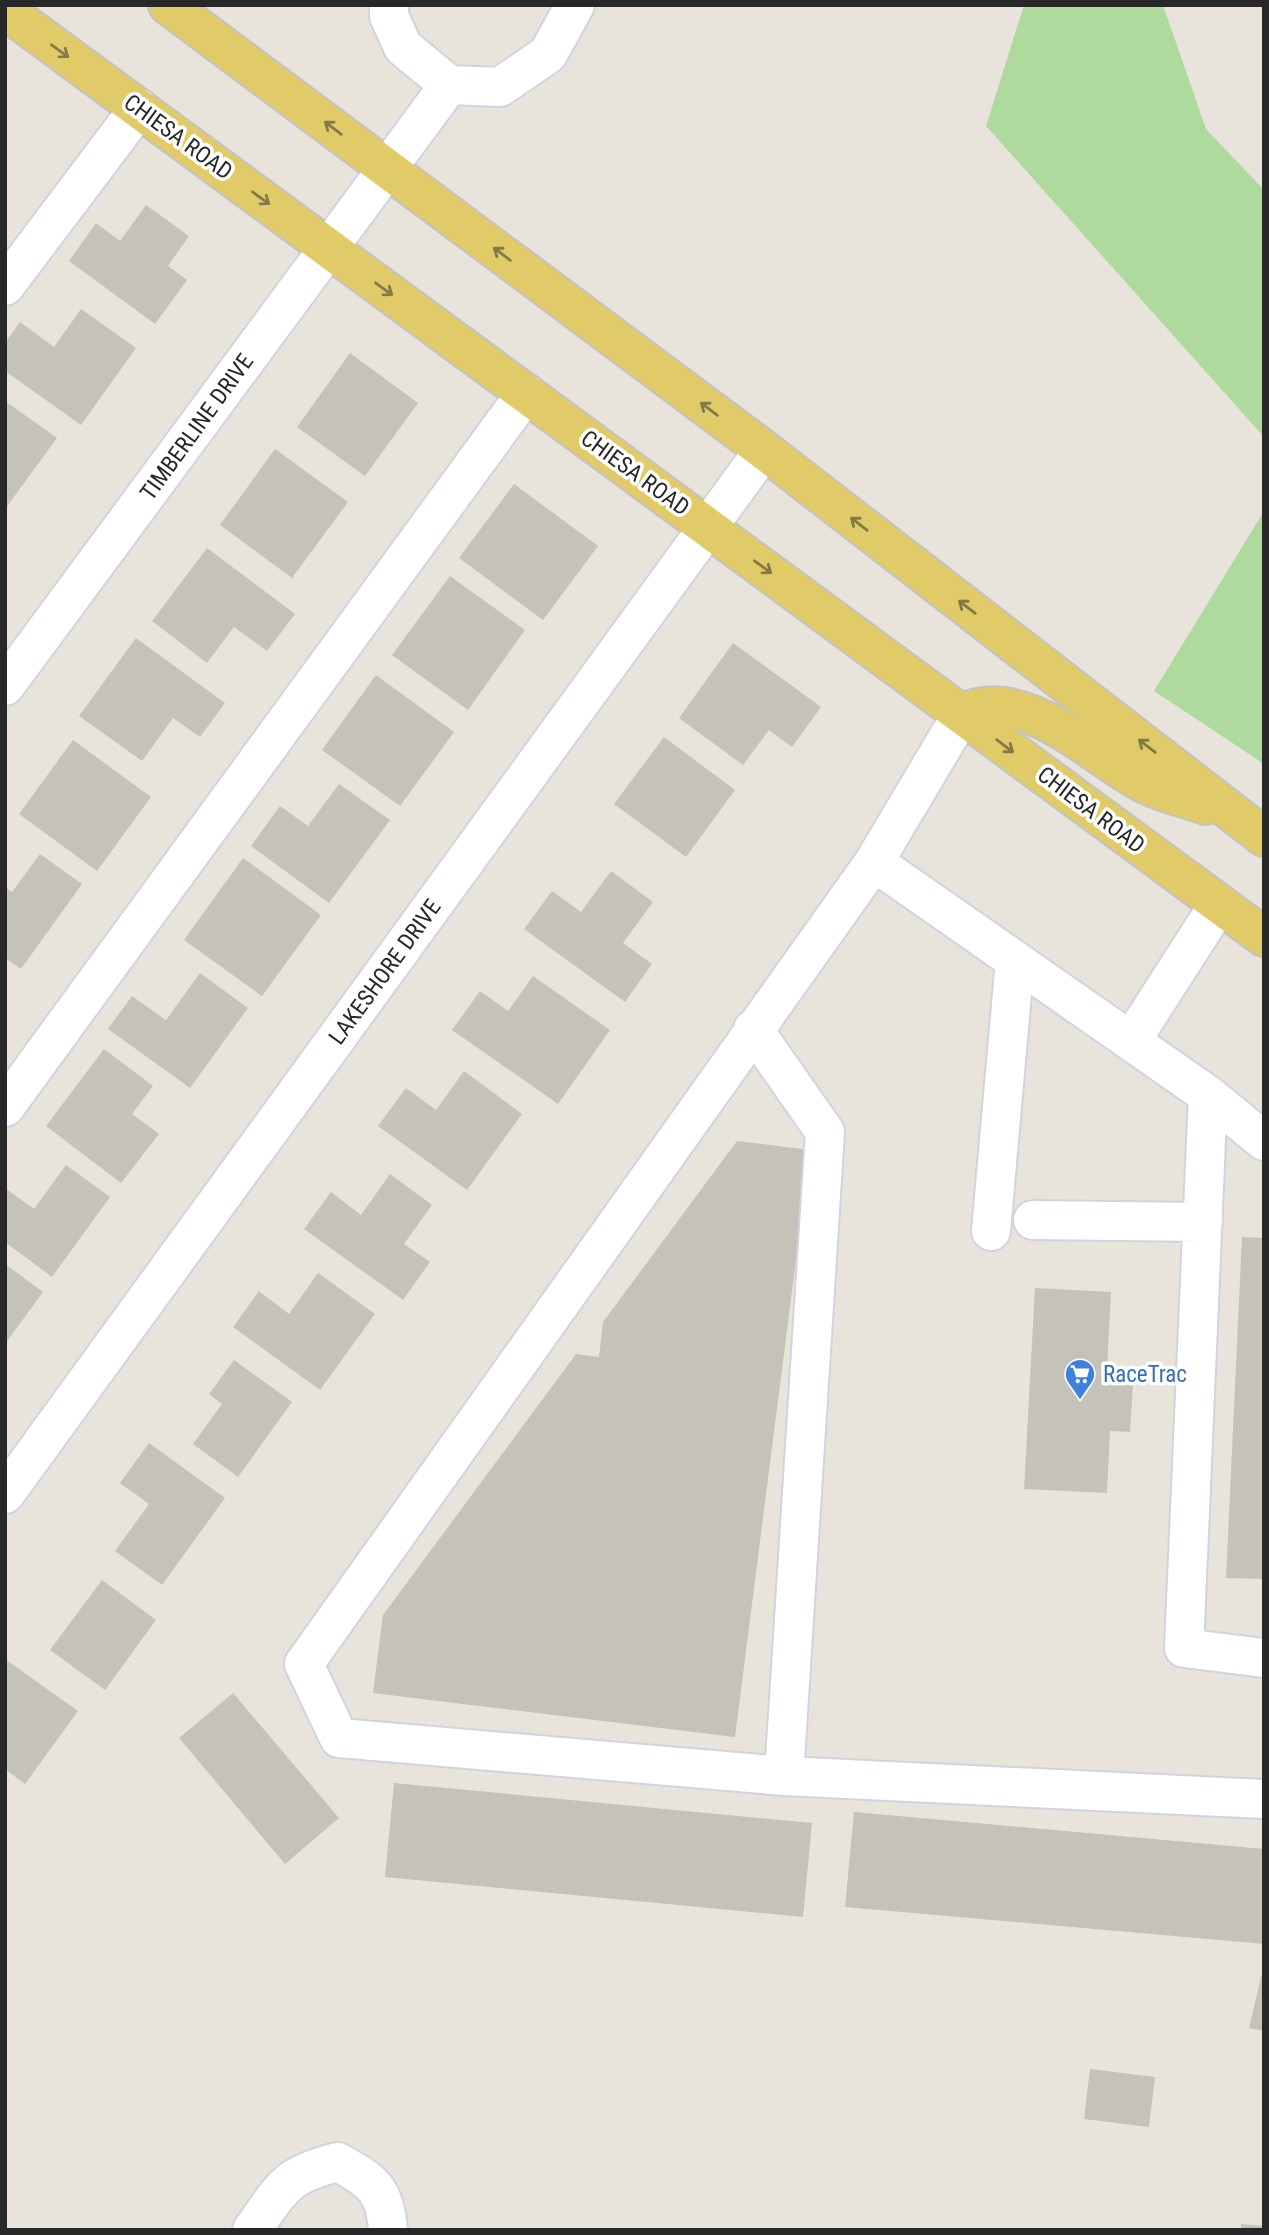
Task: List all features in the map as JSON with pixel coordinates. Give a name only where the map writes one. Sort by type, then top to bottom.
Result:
[{"type":"main road","points":[[167,5],[764,450],[1252,828]]},
{"type":"main road","name":"CHIESA ROAD","points":[[5,10],[1264,937]]},
{"type":"main road","points":[[962,714],[977,706],[995,705],[1020,711],[1059,728],[1141,782],[1252,828]]},
{"type":"street","points":[[390,5],[389,16],[402,47],[449,85],[500,87],[548,54],[575,5]]},
{"type":"street","name":"TIMBERLINE DRIVE","points":[[5,686],[449,85]]},
{"type":"street","points":[[5,286],[139,108]]},
{"type":"street","points":[[5,1107],[526,393]]},
{"type":"street","name":"LAKESHORE DRIVE","points":[[5,1494],[764,450]]},
{"type":"street","points":[[962,714],[874,862],[304,1664],[338,1738],[784,1776],[1264,1799]]},
{"type":"street","points":[[874,862],[1208,1095],[1264,1141]]},
{"type":"street","points":[[1131,1041],[1219,904]]},
{"type":"street","points":[[991,1231],[1015,960]]},
{"type":"street","points":[[753,1029],[825,1132],[784,1776]]},
{"type":"street","points":[[1208,1095],[1184,1648],[1264,1658]]},
{"type":"street","points":[[1033,1220],[1203,1222]]},
{"type":"street","points":[[253,2230],[286,2184],[305,2170],[338,2162],[370,2180],[386,2204],[388,2230]]},
{"type":"green space","points":[[1024,5],[1163,5],[1206,129],[1264,190],[1264,437],[986,126]]},
{"type":"green space","points":[[1264,511],[1264,764],[1154,691]]},
{"type":"building","points":[[146,205],[189,236],[168,266],[187,280],[155,324],[69,261],[96,223],[120,241]]},
{"type":"building","points":[[81,309],[136,348],[81,425],[5,371],[5,343],[20,322],[54,347]]},
{"type":"building","points":[[350,353],[418,403],[365,476],[297,427]]},
{"type":"building","points":[[5,401],[57,438],[5,509]]},
{"type":"building","points":[[275,449],[348,502],[292,578],[220,525]]},
{"type":"building","points":[[514,484],[598,546],[543,620],[459,558]]},
{"type":"building","points":[[207,548],[295,614],[267,651],[234,627],[207,663],[152,621]]},
{"type":"building","points":[[450,576],[525,630],[468,710],[392,655]]},
{"type":"building","points":[[136,638],[225,703],[200,737],[173,718],[142,761],[79,716]]},
{"type":"building","points":[[733,643],[821,707],[792,747],[769,730],[743,765],[679,718]]},
{"type":"building","points":[[376,675],[454,732],[400,806],[322,750]]},
{"type":"building","points":[[664,737],[735,790],[686,857],[614,804]]},
{"type":"building","points":[[73,740],[151,797],[97,871],[19,814]]},
{"type":"building","points":[[339,784],[390,820],[329,903],[251,846],[280,806],[308,826]]},
{"type":"building","points":[[40,854],[82,884],[21,969],[5,958],[5,887],[12,892]]},
{"type":"building","points":[[243,858],[321,915],[262,996],[184,940]]},
{"type":"building","points":[[611,871],[653,902],[623,943],[652,964],[625,1002],[524,929],[552,891],[581,912]]},
{"type":"building","points":[[200,973],[248,1008],[190,1088],[108,1029],[132,996],[166,1020]]},
{"type":"building","points":[[533,976],[610,1030],[558,1104],[452,1030],[480,991],[508,1011]]},
{"type":"building","points":[[104,1049],[153,1086],[132,1114],[159,1134],[121,1183],[46,1126]]},
{"type":"building","points":[[464,1071],[522,1114],[467,1190],[378,1126],[406,1088],[436,1110]]},
{"type":"building","points":[[737,1141],[810,1150],[735,1737],[373,1693],[383,1615],[576,1354],[599,1357],[603,1322]]},
{"type":"building","points":[[66,1165],[110,1197],[52,1277],[5,1242],[5,1188],[34,1209]]},
{"type":"building","points":[[390,1174],[432,1205],[404,1244],[430,1262],[403,1300],[304,1229],[331,1192],[361,1215]]},
{"type":"building","name":"RaceTrac","points":[[1242,1237],[1264,1238],[1264,1579],[1226,1578]]},
{"type":"building","points":[[5,1264],[43,1292],[5,1344]]},
{"type":"building","points":[[318,1273],[375,1314],[320,1390],[233,1327],[259,1291],[289,1314]]},
{"type":"building","name":"RaceTrac","points":[[1035,1288],[1111,1292],[1107,1370],[1134,1371],[1130,1432],[1110,1431],[1107,1493],[1024,1489]]},
{"type":"building","points":[[234,1360],[292,1402],[238,1477],[193,1444],[222,1404],[209,1394]]},
{"type":"building","points":[[149,1443],[225,1498],[162,1585],[115,1551],[149,1504],[120,1483]]},
{"type":"building","points":[[102,1580],[156,1620],[105,1690],[50,1650]]},
{"type":"building","points":[[5,1659],[78,1711],[25,1784],[5,1769]]},
{"type":"building","points":[[233,1693],[339,1818],[285,1864],[179,1738]]},
{"type":"building","points":[[394,1783],[812,1823],[803,1917],[385,1877]]},
{"type":"building","points":[[854,1812],[1264,1849],[1264,1944],[845,1907]]},
{"type":"building","points":[[1264,1973],[1264,2031],[1249,2028]]},
{"type":"building","points":[[1090,2069],[1155,2077],[1149,2127],[1084,2119]]},
{"type":"building","points":[[1241,2224],[1264,2226],[1264,2230],[1241,2230]]},
{"type":"place","name":"RaceTrac","points":[[1080,1401]]}]
